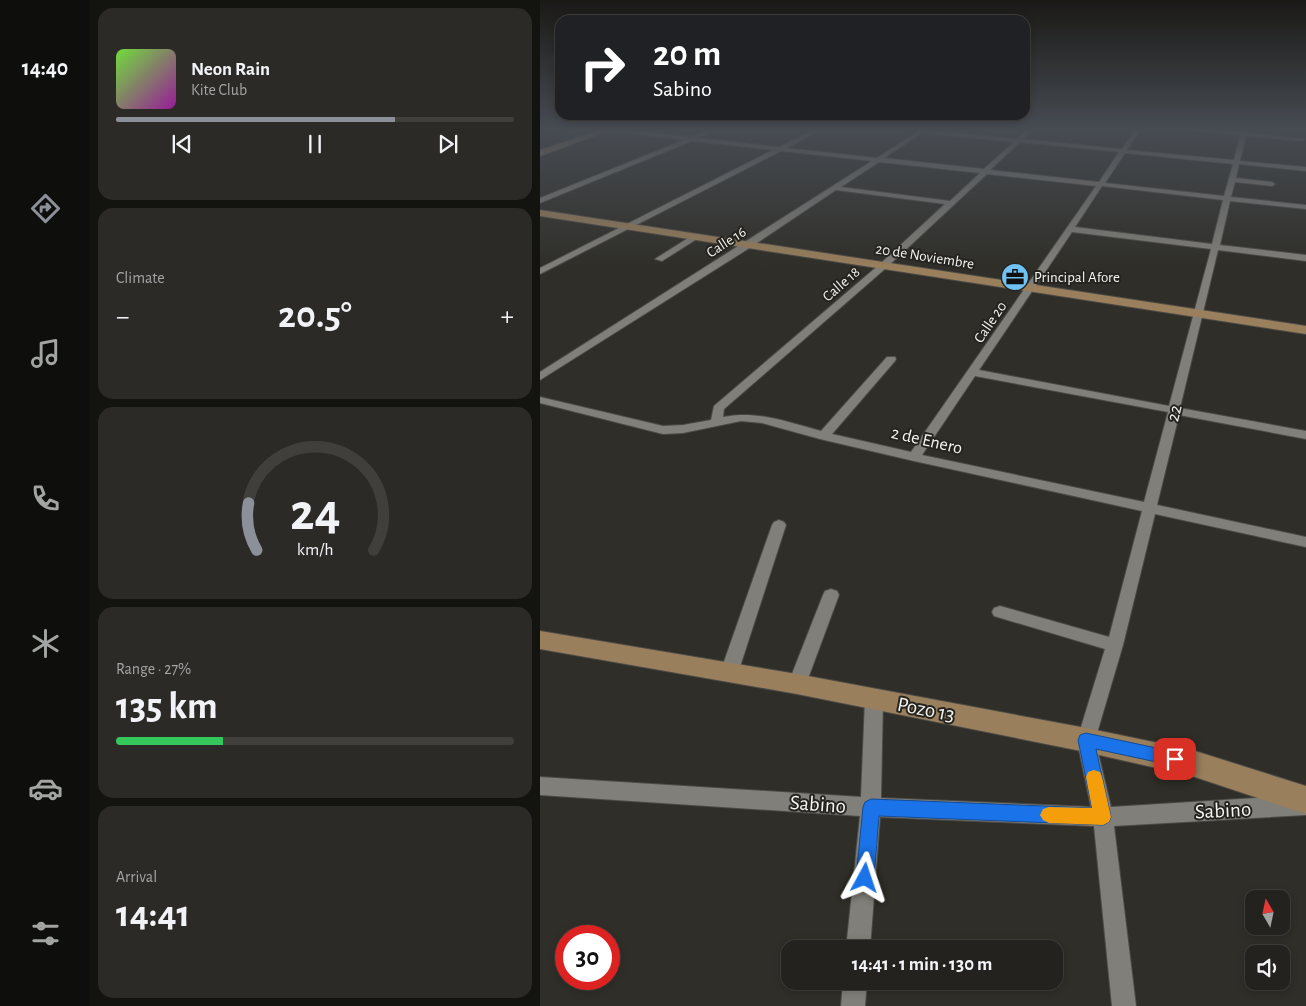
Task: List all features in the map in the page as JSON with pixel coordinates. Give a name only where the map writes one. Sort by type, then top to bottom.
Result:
[{"type":"main road","name":"20 de Noviembre","points":[[540,213],[1306,330]]},
{"type":"main road","name":"Pozo 13","points":[[540,640],[797,684],[1086,740],[1192,763],[1306,800]]},
{"type":"street","points":[[540,201],[603,175]]},
{"type":"street","points":[[540,271],[728,175]]},
{"type":"street","name":"Calle 16","points":[[540,377],[748,245],[853,175]]},
{"type":"street","name":"Calle 18","points":[[717,421],[718,408],[884,266],[982,175]]},
{"type":"street","points":[[1020,175],[1306,207]]},
{"type":"street","name":"Calle 20","points":[[914,457],[1106,175]]},
{"type":"street","name":"22","points":[[1124,1006],[1103,817],[1086,740],[1115,645],[1200,314],[1232,175]]},
{"type":"street","points":[[1231,180],[1272,184]]},
{"type":"street","points":[[833,188],[952,203]]},
{"type":"street","points":[[1069,229],[1306,258]]},
{"type":"street","points":[[659,259],[696,237]]},
{"type":"street","points":[[824,436],[891,359]]},
{"type":"street","points":[[540,364],[555,367]]},
{"type":"street","points":[[972,372],[1306,435]]},
{"type":"street","name":"2 de Enero","points":[[540,400],[663,430],[683,429],[741,417],[763,419],[824,436],[914,457],[1306,542]]},
{"type":"street","points":[[729,673],[779,525]]},
{"type":"street","points":[[797,684],[831,595]]},
{"type":"street","points":[[1000,612],[1115,645]]},
{"type":"street","points":[[859,940],[871,807],[874,699]]},
{"type":"street","name":"Sabino","points":[[540,786],[871,807],[1103,817],[1306,805]]},
{"type":"street","points":[[853,1006],[854,990]]},
{"type":"slow traffic","points":[[1049,815],[1103,817],[1094,777]]},
{"type":"place","name":"Principal Afore","points":[[1015,277]]},
{"type":"route","points":[[865,878],[871,807],[1103,817],[1086,740],[1175,759]]}]
